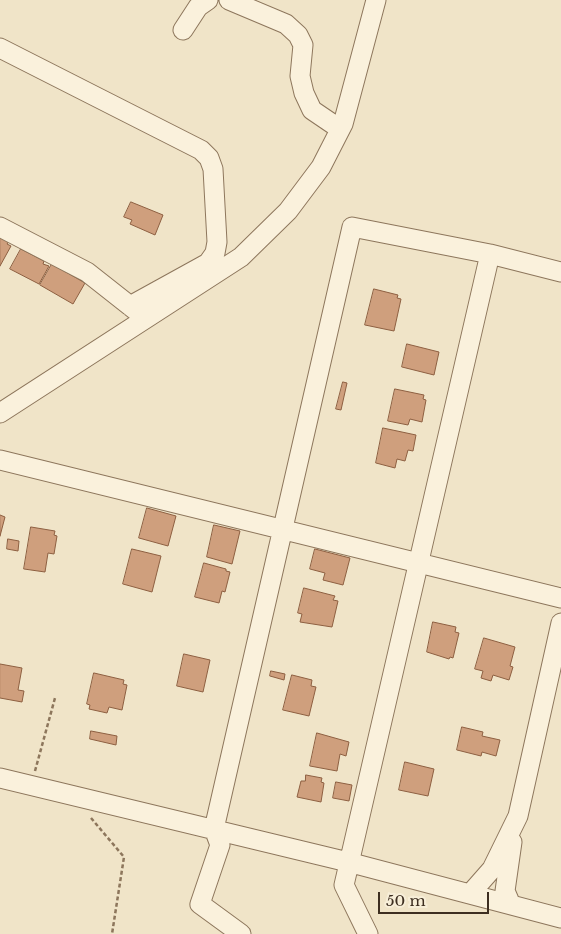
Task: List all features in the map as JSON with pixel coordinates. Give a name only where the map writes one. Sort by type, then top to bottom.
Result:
[{"type":"street","points":[[183,30],[198,7],[208,0]]},
{"type":"street","points":[[229,0],[286,24],[298,35],[304,45],[300,76],[304,93],[312,110],[340,129]]},
{"type":"street","points":[[0,413],[241,257],[288,211],[321,167],[340,129],[360,63],[376,0]]},
{"type":"street","points":[[0,48],[201,150],[209,158],[213,169],[217,242],[215,253],[208,263],[130,306]]},
{"type":"street","points":[[0,227],[86,272],[146,319]]},
{"type":"street","points":[[241,934],[200,904],[220,845],[214,829],[281,529],[352,227],[490,254],[561,272]]},
{"type":"street","points":[[368,934],[344,885],[348,862],[420,564],[490,254]]},
{"type":"street","points":[[0,460],[561,598]]},
{"type":"street","points":[[511,904],[505,891],[507,867],[561,623]]},
{"type":"street","points":[[0,778],[348,862],[561,918]]},
{"type":"street","points":[[470,894],[492,869],[518,816]]},
{"type":"building","points":[[131,202],[163,215],[155,235],[130,224],[132,220],[124,217]]},
{"type":"building","points":[[0,236],[9,241],[7,244],[11,246],[0,266]]},
{"type":"building","points":[[21,249],[44,261],[43,264],[49,266],[39,284],[10,269]]},
{"type":"building","points":[[52,264],[85,283],[73,304],[40,285]]},
{"type":"building","points":[[374,289],[398,295],[397,298],[401,299],[394,331],[365,325]]},
{"type":"building","points":[[407,344],[439,352],[434,375],[402,367]]},
{"type":"building","points":[[343,382],[347,383],[341,410],[336,409]]},
{"type":"building","points":[[395,389],[424,395],[423,399],[426,400],[422,422],[410,419],[408,425],[388,421]]},
{"type":"building","points":[[383,428],[416,435],[413,451],[408,450],[405,461],[397,459],[395,468],[376,463]]},
{"type":"building","points":[[147,508],[176,516],[168,546],[139,538]]},
{"type":"building","points":[[0,515],[5,517],[0,536]]},
{"type":"building","points":[[214,525],[240,531],[232,564],[207,557]]},
{"type":"building","points":[[31,527],[55,531],[54,535],[57,536],[54,554],[48,553],[45,572],[24,569]]},
{"type":"building","points":[[8,539],[19,541],[18,551],[7,549]]},
{"type":"building","points":[[132,549],[161,556],[152,592],[123,584]]},
{"type":"building","points":[[315,549],[350,558],[343,585],[323,580],[325,573],[310,569]]},
{"type":"building","points":[[204,563],[226,569],[226,571],[230,572],[225,592],[222,591],[219,603],[195,597]]},
{"type":"building","points":[[304,588],[335,596],[333,600],[338,601],[332,627],[300,622],[302,614],[298,613]]},
{"type":"building","points":[[433,622],[456,627],[455,632],[459,633],[453,658],[450,657],[449,659],[427,652]]},
{"type":"building","points":[[484,638],[515,647],[510,666],[513,667],[509,680],[493,675],[491,681],[481,678],[483,671],[475,669]]},
{"type":"building","points":[[184,654],[210,660],[203,692],[177,686]]},
{"type":"building","points":[[0,664],[22,668],[18,690],[24,691],[22,702],[0,698]]},
{"type":"building","points":[[271,671],[285,674],[284,680],[270,676]]},
{"type":"building","points":[[94,673],[124,680],[123,684],[127,685],[122,710],[109,707],[107,713],[89,709],[90,705],[87,704]]},
{"type":"building","points":[[292,675],[312,680],[311,686],[316,687],[309,716],[283,710]]},
{"type":"building","points":[[462,727],[483,732],[482,736],[500,740],[496,756],[482,752],[481,756],[457,750]]},
{"type":"building","points":[[91,731],[117,736],[116,745],[90,739]]},
{"type":"building","points":[[317,733],[349,742],[346,756],[340,754],[337,771],[310,766]]},
{"type":"building","points":[[405,762],[434,769],[428,796],[399,790]]},
{"type":"building","points":[[306,775],[322,778],[321,782],[324,783],[321,802],[297,797],[301,781],[305,781]]},
{"type":"building","points":[[336,782],[352,785],[349,801],[333,798]]}]
